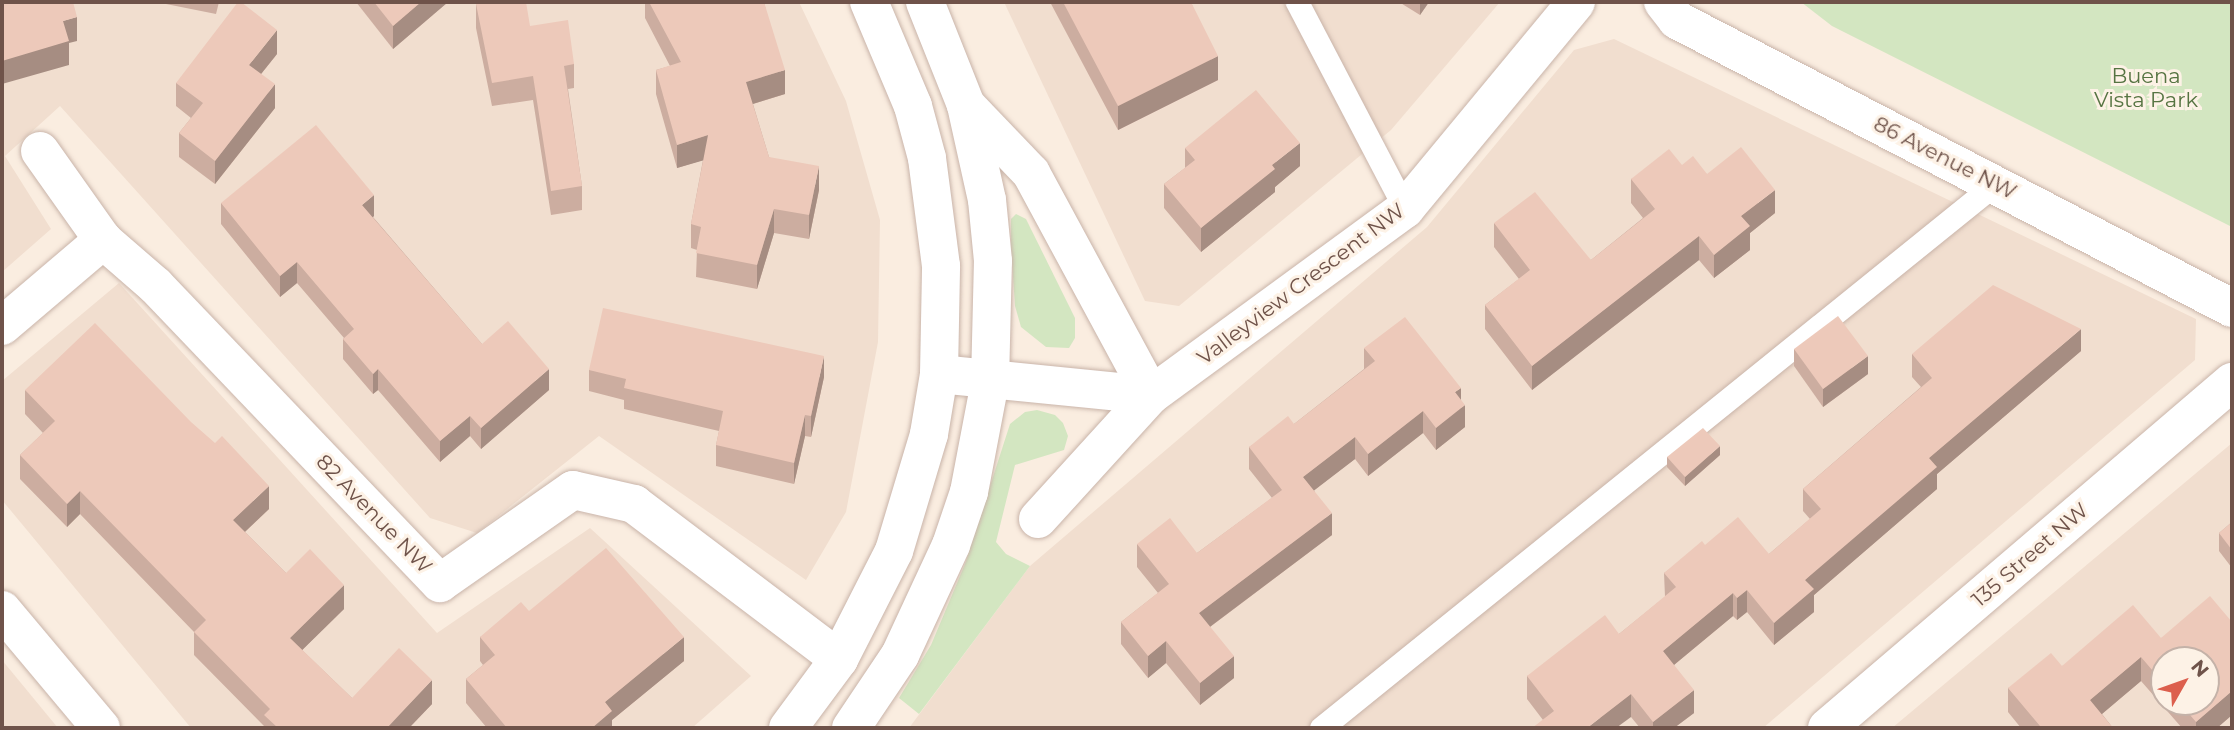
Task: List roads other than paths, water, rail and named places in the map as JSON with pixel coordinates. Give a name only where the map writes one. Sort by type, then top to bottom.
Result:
[{"type":"street","points":[[788,728],[839,659],[894,551],[929,434],[939,374],[941,266],[926,158],[913,106],[869,2]]},
{"type":"street","points":[[851,728],[900,655],[946,558],[969,492],[990,382],[993,261],[987,200],[967,104],[925,2]]},
{"type":"street","name":"Valleyview Crescent NW","points":[[1038,519],[1151,395],[1405,209],[1576,2]]},
{"type":"street","name":"86 Avenue NW","points":[[1662,2],[1677,20],[2232,308]]},
{"type":"street","points":[[967,104],[1031,173],[1151,395]]},
{"type":"street","name":"82 Avenue NW","points":[[40,151],[103,240],[156,286],[440,583],[572,490],[634,504],[839,659]]},
{"type":"street","points":[[2,326],[103,240]]},
{"type":"street","points":[[939,374],[990,382],[1151,395]]},
{"type":"street","name":"135 Street NW","points":[[1827,728],[2232,382]]},
{"type":"street","points":[[2,610],[101,728]]},
{"type":"lane","points":[[1297,2],[1405,209]]},
{"type":"lane","points":[[1321,728],[1995,184]]},
{"type":"park label","name":"Buena Vista Park","points":[[2146,88]]}]
